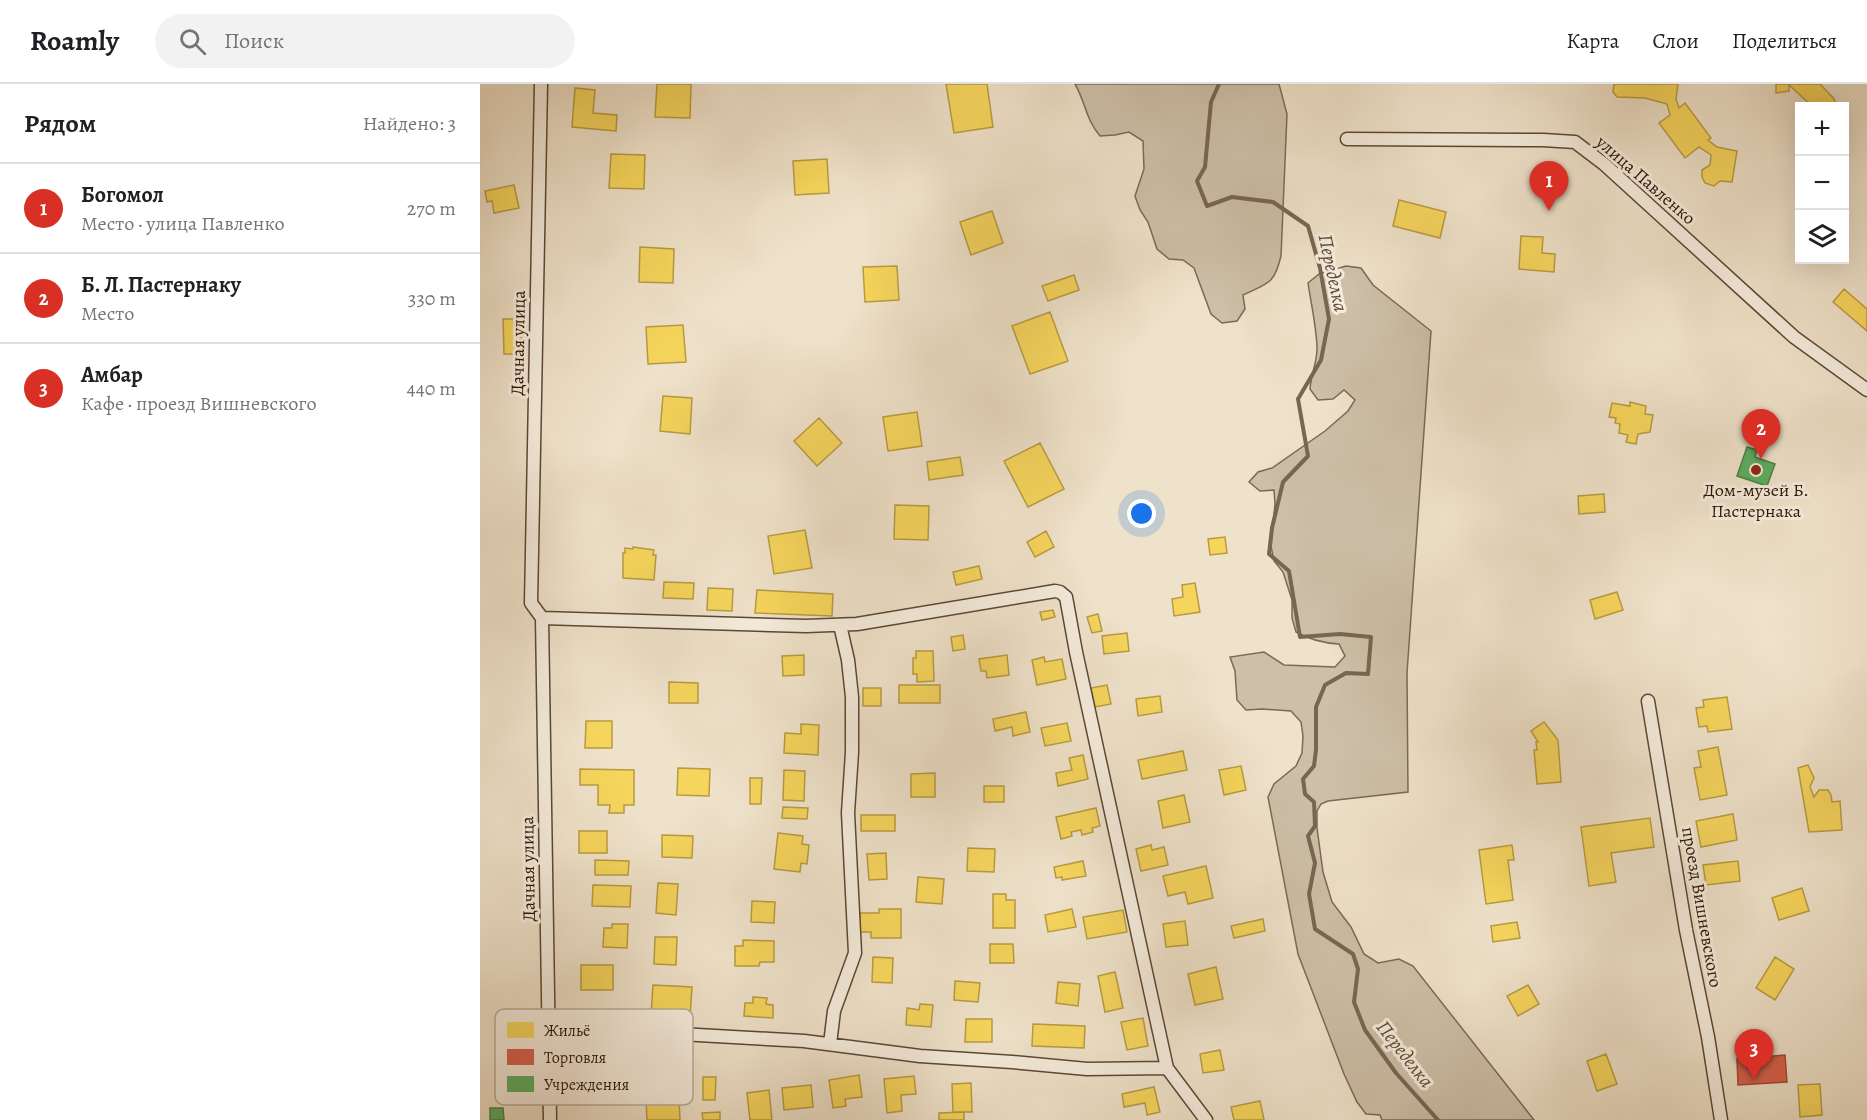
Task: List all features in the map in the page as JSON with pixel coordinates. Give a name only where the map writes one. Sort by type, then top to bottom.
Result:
[{"type":"street","name":"Дачная улица","points":[[541,84],[531,603],[542,618],[549,1009]]},
{"type":"street","name":"улица Павленко","points":[[1347,139],[1575,142],[1604,164],[1794,336],[1867,390]]},
{"type":"street","points":[[542,618],[840,625],[1055,591],[1063,594],[1066,597],[1167,1068],[1206,1120]]},
{"type":"street","points":[[830,1044],[834,1011],[855,953],[848,813],[852,752],[852,697],[848,660],[840,625]]},
{"type":"street","name":"проезд Вишневского","points":[[1648,701],[1686,930],[1708,1037],[1721,1120]]},
{"type":"street","points":[[693,1035],[804,1041],[920,1056],[1087,1069],[1167,1068]]},
{"type":"street","name":"Дачная улица","points":[[550,1105],[550,1120]]},
{"type":"shaded area","points":[[1075,84],[1279,84],[1287,114],[1281,256],[1276,273],[1269,282],[1243,295],[1245,309],[1237,321],[1222,323],[1211,314],[1194,268],[1183,260],[1169,259],[1157,249],[1148,222],[1135,196],[1144,169],[1143,141],[1129,132],[1100,136],[1091,123]]},
{"type":"shaded area","points":[[1346,266],[1361,268],[1373,285],[1431,331],[1407,673],[1408,792],[1328,801],[1321,804],[1317,811],[1317,828],[1323,872],[1332,902],[1351,927],[1364,954],[1378,963],[1399,959],[1413,966],[1534,1120],[1382,1120],[1380,1115],[1366,1114],[1357,1102],[1298,954],[1268,797],[1274,784],[1296,766],[1302,753],[1301,722],[1291,711],[1246,710],[1237,700],[1235,671],[1230,657],[1264,652],[1284,665],[1335,667],[1345,656],[1339,644],[1316,641],[1296,632],[1292,618],[1292,600],[1283,572],[1274,561],[1271,546],[1274,490],[1260,491],[1249,482],[1258,472],[1272,468],[1325,431],[1348,411],[1355,400],[1344,390],[1333,399],[1318,400],[1310,389],[1317,346],[1308,283],[1319,274]]},
{"type":"building: Жильё","points":[[657,84],[691,84],[690,118],[655,117]]},
{"type":"building: Жильё","points":[[946,84],[987,84],[993,127],[954,133]]},
{"type":"building: Жильё","points":[[1614,84],[1678,84],[1676,99],[1679,108],[1685,103],[1711,138],[1708,140],[1717,147],[1737,151],[1732,182],[1720,181],[1714,186],[1705,183],[1702,170],[1710,165],[1711,155],[1699,147],[1685,158],[1659,123],[1670,115],[1667,104],[1645,98],[1617,97],[1613,92]]},
{"type":"building: Жильё","points":[[1776,84],[1820,84],[1835,102],[1808,102],[1789,85],[1789,91],[1776,93]]},
{"type":"building: Жильё","points":[[575,88],[595,90],[593,113],[617,115],[616,131],[572,127]]},
{"type":"building: Жильё","points":[[611,154],[645,155],[644,189],[609,188]]},
{"type":"building: Жильё","points":[[827,159],[829,193],[795,195],[793,161]]},
{"type":"building: Жильё","points":[[514,185],[519,208],[494,213],[492,201],[487,202],[485,191]]},
{"type":"building: Жильё","points":[[1399,200],[1446,212],[1440,238],[1393,226]]},
{"type":"building: Жильё","points":[[992,211],[1003,243],[971,255],[960,222]]},
{"type":"building: Жильё","points":[[1521,236],[1543,237],[1542,253],[1555,254],[1554,272],[1519,269]]},
{"type":"building: Жильё","points":[[640,247],[674,249],[673,283],[639,282]]},
{"type":"building: Жильё","points":[[897,266],[899,300],[865,302],[863,267]]},
{"type":"building: Жильё","points":[[1074,275],[1079,290],[1048,301],[1042,286]]},
{"type":"building: Жильё","points":[[1844,289],[1867,309],[1867,331],[1833,302]]},
{"type":"building: Жильё","points":[[1050,312],[1068,361],[1030,374],[1012,326]]},
{"type":"building: Жильё","points":[[503,319],[520,319],[522,354],[504,354]]},
{"type":"building: Жильё","points":[[683,325],[686,362],[648,364],[646,327]]},
{"type":"building: Жильё","points":[[663,396],[692,398],[690,434],[660,431]]},
{"type":"building: Жильё","points":[[1630,402],[1646,406],[1645,414],[1653,415],[1650,432],[1638,434],[1636,444],[1626,442],[1628,435],[1619,433],[1620,424],[1615,423],[1616,418],[1609,417],[1612,403],[1630,406]]},
{"type":"building: Жильё","points":[[917,412],[922,446],[888,451],[883,417]]},
{"type":"building: Жильё","points":[[819,418],[842,443],[817,466],[794,441]]},
{"type":"building: Жильё","points":[[1040,443],[1064,489],[1028,507],[1004,461]]},
{"type":"building: Жильё","points":[[960,457],[963,475],[929,480],[927,462]]},
{"type":"building: Жильё","points":[[1604,494],[1605,512],[1579,514],[1578,496]]},
{"type":"building: Жильё","points":[[895,505],[929,506],[928,540],[894,539]]},
{"type":"building: Жильё","points":[[805,530],[812,568],[774,574],[768,536]]},
{"type":"building: Жильё","points":[[1046,531],[1054,547],[1035,557],[1027,542]]},
{"type":"building: Жильё","points":[[1225,537],[1227,553],[1210,555],[1208,539]]},
{"type":"building: Жильё","points":[[633,547],[654,550],[653,555],[656,555],[654,580],[623,578],[623,553],[625,553],[625,548],[633,549]]},
{"type":"building: Жильё","points":[[979,566],[982,579],[956,585],[953,572]]},
{"type":"building: Жильё","points":[[664,582],[694,583],[693,599],[663,598]]},
{"type":"building: Жильё","points":[[1195,583],[1200,612],[1174,616],[1172,599],[1183,597],[1182,585]]},
{"type":"building: Жильё","points":[[708,588],[733,589],[732,611],[707,610]]},
{"type":"building: Жильё","points":[[757,590],[833,594],[832,616],[755,613]]},
{"type":"building: Жильё","points":[[1617,592],[1623,610],[1595,619],[1590,600]]},
{"type":"building: Жильё","points":[[1053,610],[1055,617],[1042,620],[1040,612]]},
{"type":"building: Жильё","points":[[1098,614],[1102,631],[1092,633],[1087,617]]},
{"type":"building: Жильё","points":[[1127,633],[1129,651],[1104,654],[1102,636]]},
{"type":"building: Жильё","points":[[963,635],[965,649],[953,651],[951,637]]},
{"type":"building: Жильё","points":[[916,651],[933,651],[934,681],[917,682],[917,674],[913,674],[913,658],[916,658]]},
{"type":"building: Жильё","points":[[804,655],[804,675],[783,676],[782,656]]},
{"type":"building: Жильё","points":[[1007,655],[1009,675],[987,678],[986,671],[981,671],[979,659]]},
{"type":"building: Жильё","points":[[1044,657],[1045,662],[1062,659],[1066,679],[1037,685],[1032,660]]},
{"type":"building: Жильё","points":[[669,682],[698,683],[698,703],[669,703]]},
{"type":"building: Жильё","points":[[899,685],[940,685],[940,703],[899,703]]},
{"type":"building: Жильё","points":[[1107,685],[1111,704],[1095,707],[1091,688]]},
{"type":"building: Жильё","points":[[863,688],[881,688],[881,706],[863,706]]},
{"type":"building: Жильё","points":[[1160,696],[1162,712],[1138,716],[1136,699]]},
{"type":"building: Жильё","points":[[1727,697],[1732,729],[1708,732],[1707,726],[1699,727],[1696,708],[1704,707],[1703,700]]},
{"type":"building: Жильё","points":[[1026,712],[1030,732],[1013,736],[1012,727],[995,731],[993,719]]},
{"type":"building: Жильё","points":[[586,721],[612,721],[612,748],[585,748]]},
{"type":"building: Жильё","points":[[1544,722],[1558,740],[1561,782],[1537,784],[1534,750],[1537,750],[1536,742],[1538,742],[1531,731]]},
{"type":"building: Жильё","points":[[1067,723],[1071,741],[1045,746],[1041,728]]},
{"type":"building: Жильё","points":[[801,724],[819,725],[818,755],[784,753],[785,733],[801,734]]},
{"type":"building: Жильё","points":[[1718,747],[1727,795],[1700,800],[1694,768],[1701,767],[1698,751]]},
{"type":"building: Жильё","points":[[1183,751],[1187,770],[1142,779],[1138,760]]},
{"type":"building: Жильё","points":[[1083,755],[1088,779],[1058,786],[1056,773],[1072,770],[1069,758]]},
{"type":"building: Жильё","points":[[1808,765],[1814,778],[1810,787],[1814,797],[1819,790],[1828,790],[1832,802],[1840,801],[1842,830],[1809,832],[1798,768]]},
{"type":"building: Жильё","points":[[1241,766],[1246,790],[1224,795],[1219,770]]},
{"type":"building: Жильё","points":[[678,768],[710,769],[709,796],[677,795]]},
{"type":"building: Жильё","points":[[580,769],[634,770],[634,805],[624,805],[624,813],[609,813],[610,805],[598,805],[598,785],[580,785]]},
{"type":"building: Жильё","points":[[784,770],[805,771],[804,801],[783,800]]},
{"type":"building: Жильё","points":[[935,773],[935,797],[911,797],[911,774]]},
{"type":"building: Жильё","points":[[750,778],[762,778],[761,804],[750,804]]},
{"type":"building: Жильё","points":[[984,786],[1004,786],[1004,802],[984,802]]},
{"type":"building: Жильё","points":[[1184,795],[1190,822],[1163,828],[1158,801]]},
{"type":"building: Жильё","points":[[783,807],[808,808],[807,819],[782,818]]},
{"type":"building: Жильё","points":[[1096,808],[1100,826],[1092,828],[1093,832],[1082,835],[1081,830],[1071,832],[1072,836],[1061,839],[1056,817]]},
{"type":"building: Жильё","points":[[1733,814],[1737,840],[1701,847],[1696,821]]},
{"type":"building: Жильё","points":[[861,815],[895,815],[895,831],[861,831]]},
{"type":"building: Жильё","points":[[1650,818],[1654,847],[1611,853],[1616,882],[1589,886],[1581,827]]},
{"type":"building: Жильё","points":[[579,831],[607,831],[607,853],[579,853]]},
{"type":"building: Жильё","points":[[778,833],[803,836],[802,844],[809,845],[807,864],[801,863],[800,872],[774,869]]},
{"type":"building: Жильё","points":[[662,835],[693,836],[692,858],[662,857]]},
{"type":"building: Жильё","points":[[1151,845],[1152,850],[1164,847],[1168,865],[1141,871],[1136,849]]},
{"type":"building: Жильё","points":[[1512,845],[1514,860],[1508,860],[1513,900],[1486,904],[1479,850]]},
{"type":"building: Жильё","points":[[968,848],[995,849],[994,872],[967,871]]},
{"type":"building: Жильё","points":[[886,853],[887,879],[869,880],[867,854]]},
{"type":"building: Жильё","points":[[595,860],[629,861],[628,875],[595,875]]},
{"type":"building: Жильё","points":[[1083,861],[1086,876],[1062,880],[1062,877],[1056,878],[1054,867]]},
{"type":"building: Жильё","points":[[1738,861],[1740,881],[1706,885],[1703,865]]},
{"type":"building: Жильё","points":[[1206,866],[1213,898],[1188,904],[1185,892],[1168,896],[1163,876]]},
{"type":"building: Жильё","points":[[918,877],[944,879],[942,904],[916,902]]},
{"type":"building: Жильё","points":[[658,883],[678,884],[676,915],[656,913]]},
{"type":"building: Жильё","points":[[593,885],[631,886],[630,907],[592,906]]},
{"type":"building: Жильё","points":[[1802,888],[1809,911],[1779,920],[1772,898]]},
{"type":"building: Жильё","points":[[993,894],[1006,894],[1006,900],[1015,900],[1015,928],[993,928]]},
{"type":"building: Жильё","points":[[752,901],[775,902],[774,923],[751,922]]},
{"type":"building: Жильё","points":[[879,909],[901,909],[901,938],[871,938],[871,932],[860,932],[860,913],[879,913]]},
{"type":"building: Жильё","points":[[1072,909],[1076,927],[1048,932],[1045,915]]},
{"type":"building: Жильё","points":[[1123,910],[1127,932],[1087,939],[1083,917]]},
{"type":"building: Жильё","points":[[1263,919],[1265,931],[1234,938],[1231,926]]},
{"type":"building: Жильё","points":[[1185,921],[1188,945],[1166,947],[1163,924]]},
{"type":"building: Жильё","points":[[1517,922],[1520,938],[1493,942],[1491,926]]},
{"type":"building: Жильё","points":[[612,924],[628,924],[627,948],[603,947],[604,928],[612,928]]},
{"type":"building: Жильё","points":[[655,937],[677,937],[676,965],[654,964]]},
{"type":"building: Жильё","points":[[743,940],[774,941],[774,962],[760,962],[759,966],[735,966],[735,946],[743,946]]},
{"type":"building: Жильё","points":[[990,944],[1013,944],[1014,963],[990,963]]},
{"type":"building: Жильё","points":[[873,957],[893,958],[892,983],[872,982]]},
{"type":"building: Жильё","points":[[1775,957],[1794,969],[1775,1000],[1756,988]]},
{"type":"building: Жильё","points":[[581,965],[613,965],[613,990],[581,990]]},
{"type":"building: Жильё","points":[[1216,967],[1223,999],[1195,1005],[1188,974]]},
{"type":"building: Жильё","points":[[1115,972],[1123,1008],[1105,1012],[1098,976]]},
{"type":"building: Жильё","points":[[955,981],[980,983],[978,1002],[954,1000]]},
{"type":"building: Жильё","points":[[1058,982],[1080,984],[1078,1006],[1056,1003]]},
{"type":"building: Жильё","points":[[653,985],[692,987],[691,1009],[651,1009]]},
{"type":"building: Жильё","points":[[1528,985],[1539,1004],[1518,1016],[1507,996]]},
{"type":"building: Жильё","points":[[753,997],[767,998],[766,1004],[773,1005],[773,1018],[744,1016],[745,1003],[753,1003]]},
{"type":"building: Жильё","points":[[920,1004],[933,1005],[931,1027],[906,1025],[907,1008],[919,1010]]},
{"type":"building: Жильё","points":[[1143,1018],[1148,1046],[1127,1050],[1121,1022]]},
{"type":"building: Жильё","points":[[966,1019],[992,1019],[992,1042],[965,1042]]},
{"type":"building: Жильё","points":[[1033,1024],[1085,1026],[1084,1048],[1032,1046]]},
{"type":"building: Жильё","points":[[1220,1050],[1224,1070],[1203,1073],[1200,1054]]},
{"type":"building: Жильё","points":[[1606,1054],[1617,1084],[1597,1091],[1587,1061]]},
{"type":"building: Жильё","points":[[859,1075],[862,1097],[845,1099],[846,1106],[833,1108],[829,1080]]},
{"type":"building: Жильё","points":[[914,1076],[916,1094],[901,1095],[902,1111],[887,1113],[884,1079]]},
{"type":"building: Жильё","points":[[703,1077],[716,1077],[715,1100],[703,1100]]},
{"type":"building: Жильё","points":[[971,1083],[972,1112],[953,1112],[952,1084]]},
{"type":"building: Жильё","points":[[1820,1084],[1822,1115],[1800,1117],[1798,1085]]},
{"type":"building: Жильё","points":[[811,1085],[813,1107],[784,1110],[782,1088]]},
{"type":"building: Жильё","points":[[1154,1087],[1160,1112],[1147,1115],[1145,1103],[1124,1107],[1122,1094]]},
{"type":"building: Жильё","points":[[769,1090],[772,1120],[750,1120],[747,1093]]},
{"type":"building: Жильё","points":[[1260,1101],[1264,1120],[1234,1120],[1231,1107]]},
{"type":"building: Жильё","points":[[646,1105],[679,1105],[680,1120],[647,1120]]},
{"type":"building: Жильё","points":[[720,1112],[720,1120],[703,1120],[702,1113]]},
{"type":"building: Жильё","points":[[964,1112],[964,1120],[939,1120],[939,1113]]},
{"type":"building: Торговля","points":[[1785,1055],[1787,1082],[1738,1085],[1737,1059]]},
{"type":"building: Учреждения","name":"Дом-музей Б. Пастернака","points":[[1747,447],[1757,450],[1755,457],[1775,464],[1767,486],[1737,476]]},
{"type":"building: Учреждения","points":[[490,1108],[503,1108],[504,1120],[490,1120]]},
{"type":"waterway","name":"Переделка","points":[[1219,84],[1211,102],[1205,167],[1197,181],[1207,206],[1232,197],[1273,202],[1308,226],[1320,268],[1329,319],[1321,360],[1298,399],[1308,456],[1283,482],[1272,528],[1269,554],[1289,571],[1300,637],[1340,634],[1371,637],[1368,674],[1346,673],[1325,685],[1316,707],[1314,766],[1303,779],[1305,794],[1314,802],[1315,826],[1308,836],[1315,863],[1309,894],[1315,929],[1353,954],[1358,969],[1354,1002],[1365,1030],[1396,1073],[1438,1120]]},
{"type":"place","name":"Богомол","points":[[1549,211]]},
{"type":"place","name":"Б. Л. Пастернаку","points":[[1761,459]]},
{"type":"place","name":"Дом-музей Б. Пастернака","points":[[1756,470]]},
{"type":"place","name":"Амбар","points":[[1754,1079]]}]
